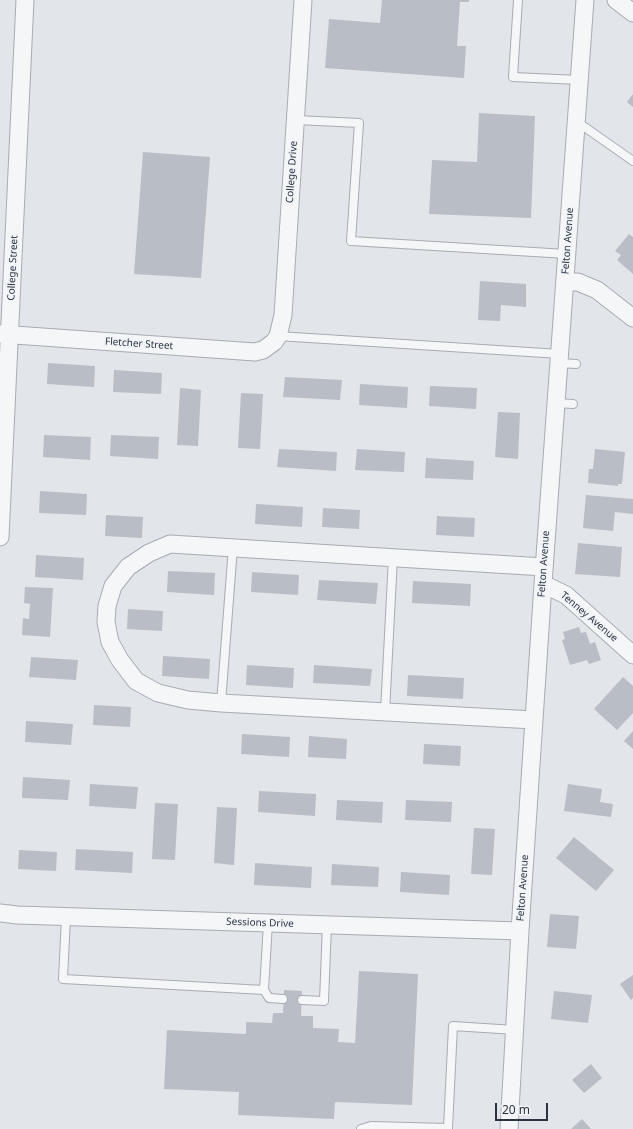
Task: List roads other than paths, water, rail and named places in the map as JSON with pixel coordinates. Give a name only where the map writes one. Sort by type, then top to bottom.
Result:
[{"type":"street","name":"College Street","points":[[0,537],[5,334],[25,0]]},
{"type":"street","name":"College Drive","points":[[276,339],[283,315],[304,0]]},
{"type":"street","name":"Felton Avenue","points":[[509,1129],[520,931],[544,567],[556,403],[565,360],[565,282],[585,0]]},
{"type":"street","points":[[616,0],[633,13]]},
{"type":"street","points":[[565,282],[578,282],[597,290],[633,318]]},
{"type":"street","name":"Fletcher Street","points":[[5,334],[255,352],[264,350],[276,339]]},
{"type":"street","points":[[534,720],[188,700],[158,693],[136,681],[120,660],[110,642],[106,622],[113,586],[128,567],[149,553],[170,544],[544,567]]},
{"type":"street","name":"Tenney Avenue","points":[[543,584],[566,595],[633,655]]},
{"type":"street","name":"Sessions Drive","points":[[0,913],[66,917],[520,931]]},
{"type":"lane","points":[[518,0],[513,77],[579,80]]},
{"type":"lane","points":[[296,120],[359,123],[351,241],[567,254]]},
{"type":"lane","points":[[576,121],[633,161]]},
{"type":"lane","points":[[276,339],[565,360]]},
{"type":"lane","points":[[556,403],[573,404]]},
{"type":"lane","points":[[221,703],[232,547]]},
{"type":"lane","points":[[385,712],[393,557]]},
{"type":"lane","points":[[66,917],[64,979],[264,990]]},
{"type":"lane","points":[[268,923],[264,990],[269,998],[283,999]]},
{"type":"lane","points":[[302,1000],[324,1001],[327,925]]},
{"type":"lane","points":[[361,1129],[371,1126],[448,1128],[453,1026],[515,1030]]}]
